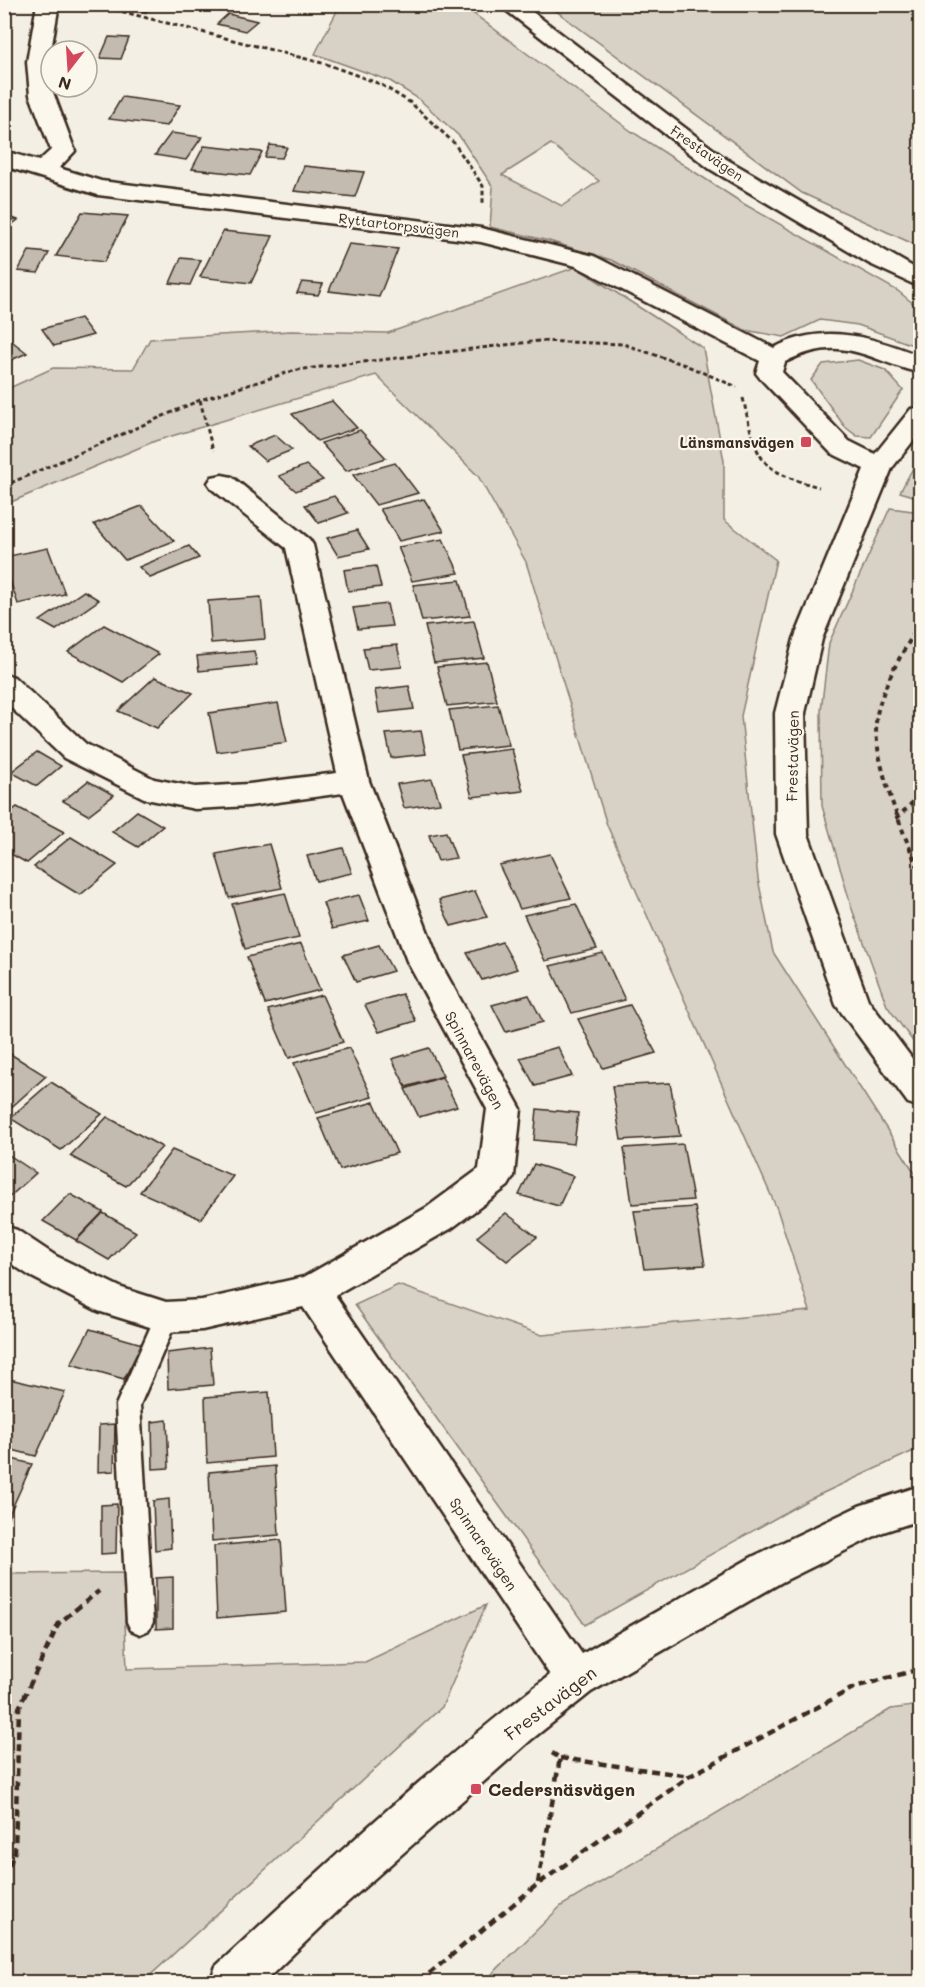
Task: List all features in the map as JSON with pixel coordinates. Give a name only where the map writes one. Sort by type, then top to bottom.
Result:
[{"type":"street","points":[[42,171],[63,151],[41,95],[38,62],[48,4]]},
{"type":"street","name":"Frestavägen","points":[[508,4],[718,165],[879,259],[921,280]]},
{"type":"street","name":"Ryttartorpsvägen","points":[[4,158],[98,188],[481,235],[585,261],[774,358]]},
{"type":"street","points":[[879,466],[840,447],[769,373],[774,358],[804,344],[836,340],[887,352],[921,365]]},
{"type":"street","name":"Frestavägen","points":[[921,415],[879,466],[808,639],[790,713],[792,834],[853,1005],[921,1094]]},
{"type":"street","name":"Spinnarevägen","points":[[4,1240],[43,1266],[111,1300],[166,1317],[202,1315],[312,1290],[439,1218],[496,1176],[504,1109],[423,961],[354,781],[299,545],[222,483]]},
{"type":"street","points":[[4,684],[75,752],[146,789],[195,798],[249,795],[354,781]]},
{"type":"street","name":"Spinnarevägen","points":[[312,1290],[576,1679]]},
{"type":"street","name":"Frestavägen","points":[[231,1983],[327,1893],[517,1725],[576,1679],[768,1569],[873,1518],[921,1503]]},
{"type":"lane","points":[[140,1622],[128,1405],[166,1317]]},
{"type":"path","points":[[93,4],[326,64],[380,84],[411,103],[454,143],[483,186],[481,235]]},
{"type":"path","points":[[4,486],[200,400],[296,370],[539,341],[623,345],[685,365],[741,389],[756,453],[767,469],[785,478],[819,487]]},
{"type":"path","points":[[200,400],[222,483]]},
{"type":"path","points":[[921,624],[898,658],[877,712],[879,749],[896,819],[921,872]]},
{"type":"path","points":[[896,819],[921,795]]},
{"type":"path","points":[[4,1878],[15,1851],[19,1708],[60,1623],[136,1561]]},
{"type":"path","points":[[419,1983],[538,1884],[690,1776],[855,1687],[921,1669]]},
{"type":"path","points":[[517,1725],[530,1740],[560,1758],[690,1776]]},
{"type":"path","points":[[538,1884],[560,1758]]},
{"type":"shaded area","points":[[340,5],[462,5],[631,131],[744,204],[898,291],[920,309],[920,346],[858,325],[820,320],[784,337],[745,330],[611,260],[549,241],[490,227],[493,187],[460,137],[419,99],[390,81],[315,54]],"holes":[[[551,144],[599,181],[562,206],[502,175]]]},
{"type":"shaded area","points":[[548,5],[920,5],[920,247],[802,193]]},
{"type":"shaded area","points":[[576,267],[703,348],[724,461],[724,520],[776,560],[741,716],[758,879],[773,952],[920,1181],[920,1448],[808,1500],[585,1625],[355,1305],[398,1285],[542,1335],[810,1311],[777,1209],[607,825],[526,562],[478,476],[376,375],[155,441],[4,505],[5,390],[53,368],[133,369],[150,339],[291,331],[388,333]]},
{"type":"shaded area","points":[[858,360],[885,370],[903,390],[871,437],[857,436],[845,427],[811,380],[823,364]]},
{"type":"shaded area","points":[[920,455],[920,498],[900,492]]},
{"type":"shaded area","points":[[890,508],[920,512],[920,1051],[887,1006],[852,909],[822,806],[821,711],[829,643]]},
{"type":"shaded area","points":[[123,1573],[127,1669],[365,1662],[486,1605],[442,1707],[143,1982],[5,1982],[5,1574]]},
{"type":"shaded area","points":[[920,1705],[920,1982],[484,1982],[561,1906],[891,1709]]},
{"type":"building","points":[[131,4],[155,4],[146,12],[127,8]]},
{"type":"building","points":[[228,14],[257,21],[245,31],[217,24]]},
{"type":"building","points":[[109,37],[129,38],[121,59],[100,58]]},
{"type":"building","points":[[122,97],[180,105],[167,126],[109,119]]},
{"type":"building","points":[[171,133],[202,137],[186,160],[155,155]]},
{"type":"building","points":[[270,145],[287,147],[282,158],[265,157]]},
{"type":"building","points":[[204,146],[262,152],[250,175],[192,169]]},
{"type":"building","points":[[304,166],[364,172],[355,197],[294,191]]},
{"type":"building","points":[[82,212],[128,216],[104,262],[56,256]]},
{"type":"building","points":[[4,215],[18,220],[4,230]]},
{"type":"building","points":[[223,231],[273,236],[251,283],[200,277]]},
{"type":"building","points":[[349,244],[398,249],[379,297],[329,291]]},
{"type":"building","points":[[29,251],[49,253],[38,273],[18,271]]},
{"type":"building","points":[[181,258],[201,260],[190,285],[170,283]]},
{"type":"building","points":[[302,282],[323,284],[318,295],[297,293]]},
{"type":"building","points":[[80,318],[93,335],[54,346],[42,329]]},
{"type":"building","points":[[4,335],[27,353],[4,363]]},
{"type":"building","points":[[332,401],[357,428],[317,441],[292,414]]},
{"type":"building","points":[[360,430],[386,458],[346,471],[321,443]]},
{"type":"building","points":[[275,435],[292,450],[265,461],[248,446]]},
{"type":"building","points":[[395,463],[418,493],[376,505],[353,475]]},
{"type":"building","points":[[306,465],[323,480],[296,491],[279,476]]},
{"type":"building","points":[[334,496],[348,513],[319,523],[305,505]]},
{"type":"building","points":[[424,499],[444,531],[399,541],[380,509]]},
{"type":"building","points":[[142,506],[174,541],[125,560],[94,524]]},
{"type":"building","points":[[357,530],[369,549],[338,556],[327,538]]},
{"type":"building","points":[[443,539],[459,573],[412,581],[398,547]]},
{"type":"building","points":[[189,546],[199,558],[150,578],[139,567]]},
{"type":"building","points":[[48,548],[65,594],[18,604],[4,564],[4,557]]},
{"type":"building","points":[[376,566],[381,587],[348,591],[344,570]]},
{"type":"building","points":[[460,580],[470,616],[422,621],[413,585]]},
{"type":"building","points":[[84,591],[99,600],[56,630],[40,621]]},
{"type":"building","points":[[261,597],[265,639],[211,643],[208,601]]},
{"type":"building","points":[[387,604],[392,626],[358,629],[353,608]]},
{"type":"building","points":[[474,621],[484,658],[434,663],[425,626]]},
{"type":"building","points":[[104,625],[159,654],[123,682],[68,652]]},
{"type":"building","points":[[397,645],[402,667],[368,670],[363,648]]},
{"type":"building","points":[[254,651],[257,665],[199,671],[197,656]]},
{"type":"building","points":[[487,662],[497,701],[447,706],[437,667]]},
{"type":"building","points":[[155,677],[193,693],[157,728],[118,711]]},
{"type":"building","points":[[409,686],[414,709],[379,713],[375,690]]},
{"type":"building","points":[[278,703],[287,742],[217,752],[209,713]]},
{"type":"building","points":[[498,705],[509,745],[458,750],[449,710]]},
{"type":"building","points":[[421,731],[426,754],[391,758],[386,734]]},
{"type":"building","points":[[512,749],[523,791],[472,797],[461,755]]},
{"type":"building","points":[[37,752],[61,766],[37,786],[11,772]]},
{"type":"building","points":[[432,779],[440,803],[404,808],[397,784]]},
{"type":"building","points":[[88,781],[114,795],[88,815],[63,801]]},
{"type":"building","points":[[17,807],[64,832],[27,863],[4,850],[4,817]]},
{"type":"building","points":[[137,811],[163,826],[138,847],[112,832]]},
{"type":"building","points":[[446,832],[456,858],[438,861],[429,835]]},
{"type":"building","points":[[71,837],[117,865],[80,895],[34,867]]},
{"type":"building","points":[[269,844],[282,888],[229,898],[216,854]]},
{"type":"building","points":[[343,848],[352,873],[316,881],[307,856]]},
{"type":"building","points":[[550,854],[571,898],[520,909],[499,865]]},
{"type":"building","points":[[475,891],[487,917],[451,926],[439,900]]},
{"type":"building","points":[[285,893],[299,938],[245,949],[232,904]]},
{"type":"building","points":[[359,895],[369,921],[332,929],[323,903]]},
{"type":"building","points":[[576,904],[597,949],[545,961],[524,915]]},
{"type":"building","points":[[502,942],[517,969],[482,980],[467,953]]},
{"type":"building","points":[[301,944],[320,990],[265,1004],[247,957]]},
{"type":"building","points":[[379,945],[393,971],[356,982],[343,955]]},
{"type":"building","points":[[603,953],[625,1000],[572,1013],[550,966]]},
{"type":"building","points":[[402,994],[416,1021],[379,1032],[365,1005]]},
{"type":"building","points":[[322,995],[343,1042],[289,1058],[268,1010]]},
{"type":"building","points":[[529,995],[543,1022],[506,1032],[492,1005]]},
{"type":"building","points":[[630,1005],[656,1053],[603,1068],[578,1019]]},
{"type":"building","points":[[558,1047],[572,1076],[535,1086],[520,1058]]},
{"type":"building","points":[[349,1048],[372,1097],[316,1113],[294,1063]]},
{"type":"building","points":[[429,1048],[443,1076],[406,1087],[392,1059]]},
{"type":"building","points":[[4,1050],[46,1076],[6,1112],[4,1112]]},
{"type":"building","points":[[442,1077],[457,1106],[419,1117],[405,1089]]},
{"type":"building","points":[[51,1082],[102,1114],[61,1150],[10,1118]]},
{"type":"building","points":[[670,1083],[680,1136],[621,1140],[612,1086]]},
{"type":"building","points":[[374,1102],[397,1153],[340,1170],[318,1118]]},
{"type":"building","points":[[537,1109],[578,1113],[574,1144],[534,1140]]},
{"type":"building","points":[[107,1117],[162,1147],[126,1186],[70,1156]]},
{"type":"building","points":[[683,1144],[693,1200],[632,1204],[624,1148]]},
{"type":"building","points":[[172,1150],[233,1176],[201,1219],[140,1192]]},
{"type":"building","points":[[6,1153],[36,1173],[6,1200],[4,1198]]},
{"type":"building","points":[[534,1164],[573,1176],[559,1206],[519,1195]]},
{"type":"building","points":[[70,1194],[103,1212],[76,1240],[43,1221]]},
{"type":"building","points":[[695,1207],[705,1265],[644,1269],[634,1211]]},
{"type":"building","points":[[103,1213],[136,1232],[109,1260],[76,1241]]},
{"type":"building","points":[[506,1213],[537,1237],[507,1261],[477,1237]]},
{"type":"building","points":[[90,1329],[142,1344],[124,1379],[71,1364]]},
{"type":"building","points":[[210,1348],[213,1385],[168,1389],[167,1353]]},
{"type":"building","points":[[5,1378],[65,1392],[36,1456],[4,1448]]},
{"type":"building","points":[[269,1392],[273,1457],[207,1463],[205,1397]]},
{"type":"building","points":[[167,1420],[169,1468],[153,1469],[152,1422]]},
{"type":"building","points":[[115,1424],[114,1471],[98,1472],[99,1425]]},
{"type":"building","points":[[4,1457],[32,1464],[4,1526]]},
{"type":"building","points":[[275,1466],[279,1535],[212,1541],[209,1472]]},
{"type":"building","points":[[169,1499],[171,1548],[155,1550],[153,1501]]},
{"type":"building","points":[[117,1504],[116,1553],[101,1554],[101,1505]]},
{"type":"building","points":[[281,1540],[286,1612],[217,1618],[214,1546]]},
{"type":"building","points":[[173,1577],[173,1628],[156,1629],[156,1578]]},
{"type":"place","name":"Länsmansvägen","points":[[806,442]]},
{"type":"place","name":"Cedersnäsvägen","points":[[476,1789]]}]
